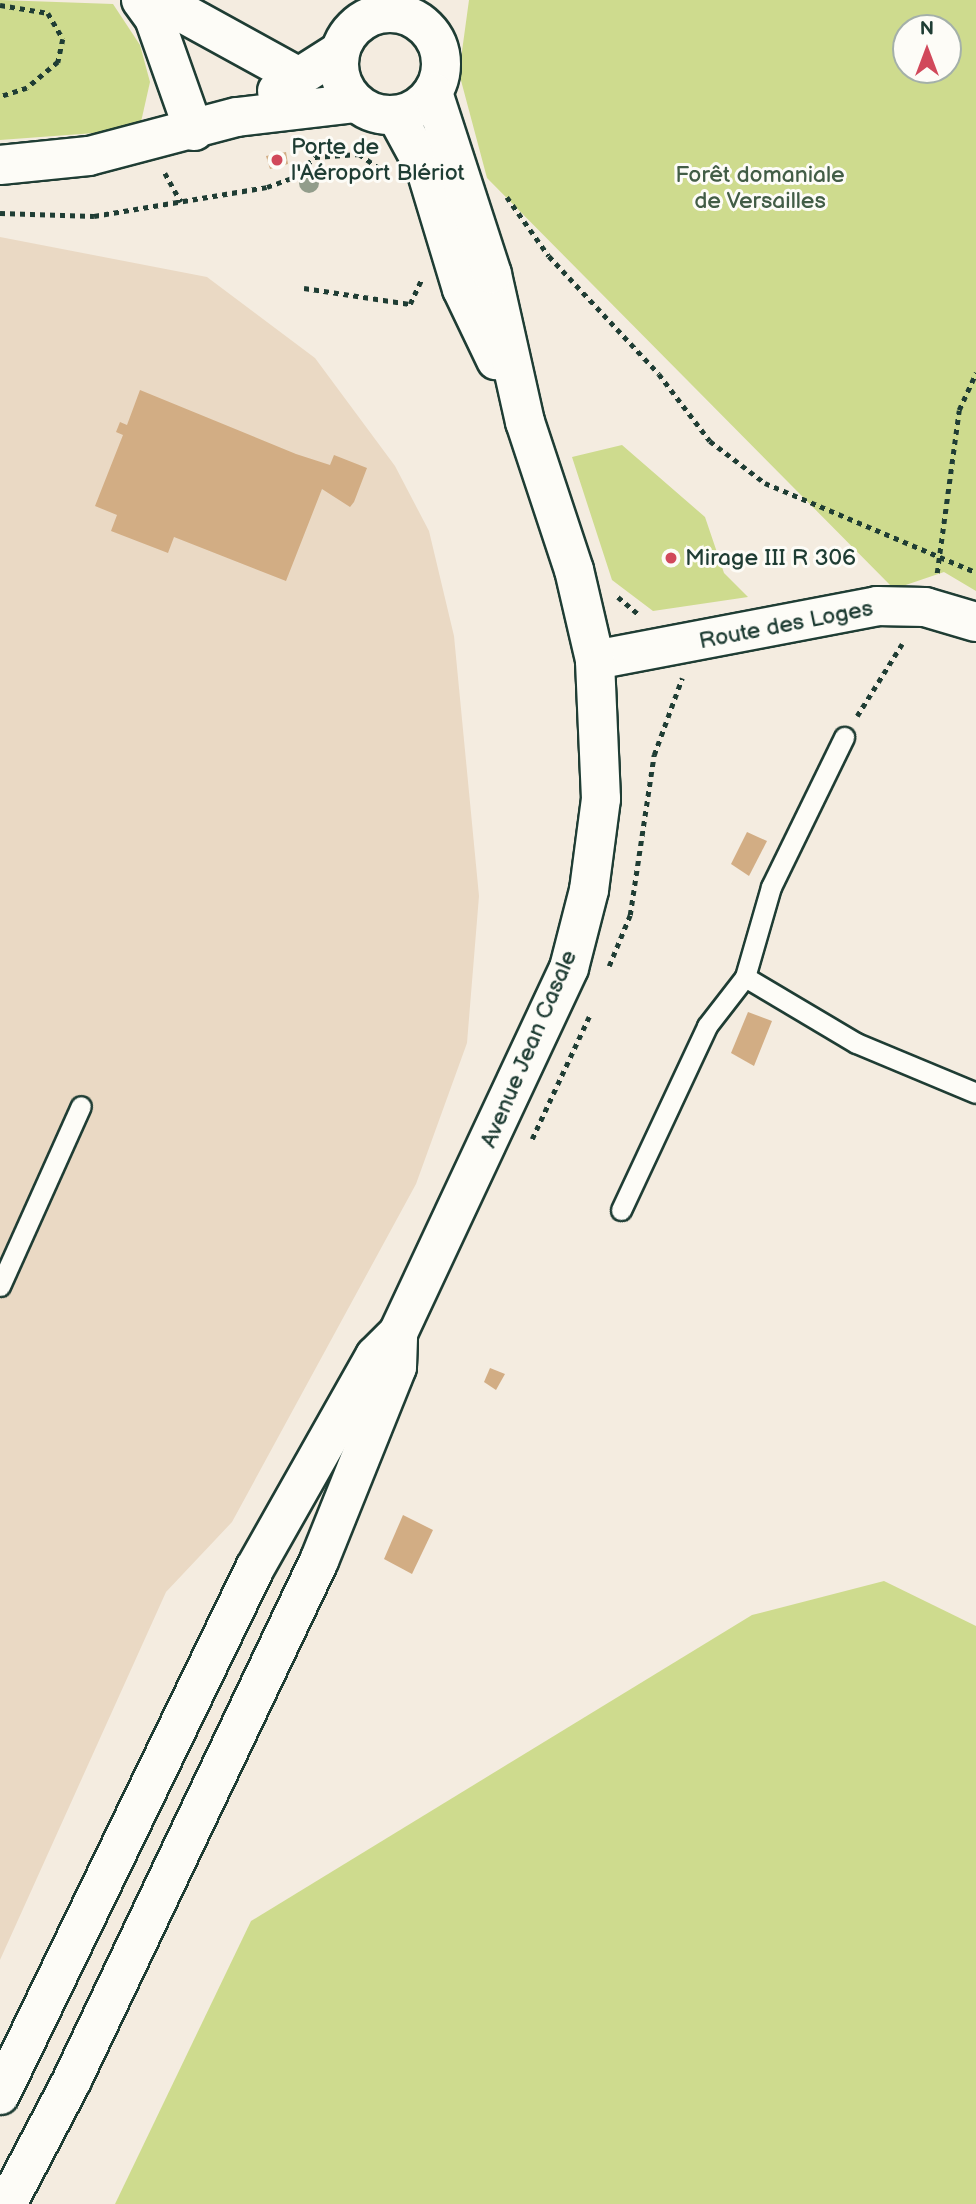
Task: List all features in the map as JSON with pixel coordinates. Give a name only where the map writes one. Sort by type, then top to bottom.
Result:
[{"type":"main road","points":[[141,0],[154,18],[194,131]]},
{"type":"main road","points":[[159,0],[299,77]]},
{"type":"main road","points":[[237,117],[340,51],[358,24],[392,6],[429,13],[440,51],[439,79],[433,92],[411,111],[388,125],[356,103],[341,79],[340,51]]},
{"type":"main road","name":"Avenue Jean Casale","points":[[398,1333],[569,968],[600,829],[595,660],[574,570],[525,422],[492,274],[433,92]]},
{"type":"main road","points":[[0,165],[89,156],[194,131],[237,117],[356,103]]},
{"type":"main road","name":"Avenue Jean Casale","points":[[388,125],[426,170],[462,289],[525,422]]},
{"type":"main road","name":"Route des Loges","points":[[595,660],[822,613],[925,607],[976,622]]},
{"type":"main road","points":[[0,2095],[255,1568],[375,1356],[398,1333]]},
{"type":"main road","points":[[7,2204],[72,2080],[319,1561],[397,1367],[398,1333]]},
{"type":"lane","points":[[621,1210],[707,1026],[745,977],[771,887],[844,737]]},
{"type":"lane","points":[[745,977],[856,1043],[976,1093]]},
{"type":"lane","points":[[0,1286],[81,1107]]},
{"type":"path","points":[[0,5],[48,13],[62,39],[58,62],[27,88],[0,97]]},
{"type":"path","points":[[359,154],[370,132],[388,125]]},
{"type":"path","points":[[0,213],[93,216],[267,187],[292,178],[315,157],[359,154],[392,178]]},
{"type":"path","points":[[500,188],[549,256],[659,374],[710,441],[765,483],[976,572]]},
{"type":"path","points":[[304,288],[410,304],[427,266]]},
{"type":"path","points":[[844,737],[925,607],[939,557],[959,410],[976,373]]},
{"type":"shaded area","points":[[0,237],[207,277],[315,358],[395,466],[429,531],[454,636],[479,896],[467,1043],[416,1184],[232,1522],[166,1592],[0,1960]]},
{"type":"green space","points":[[0,0],[113,4],[140,45],[150,82],[141,122],[95,133],[0,140]]},
{"type":"green space","name":"Forêt domaniale de Versailles","points":[[469,0],[976,0],[976,591],[944,572],[894,589],[487,178],[459,73]]},
{"type":"green space","points":[[622,445],[705,517],[724,573],[748,597],[653,611],[612,580],[572,457]]},
{"type":"green space","points":[[884,1581],[976,1626],[976,2204],[115,2204],[251,1921],[752,1615]]},
{"type":"building","name":"Porte de l'Aéroport Blériot","points":[[286,152],[288,164],[270,169],[266,156]]},
{"type":"building","points":[[140,390],[296,454],[330,465],[334,455],[367,468],[354,502],[350,507],[322,489],[286,581],[174,537],[168,553],[111,531],[117,515],[95,506],[123,435],[116,432],[120,422],[127,425]]},
{"type":"building","points":[[747,832],[767,841],[749,876],[731,864]]},
{"type":"building","points":[[748,1012],[772,1021],[754,1066],[731,1053]]},
{"type":"building","points":[[490,1368],[505,1374],[496,1390],[484,1382]]},
{"type":"building","points":[[403,1515],[433,1530],[412,1574],[384,1559]]},
{"type":"place","name":"Porte de l'Aéroport Blériot","points":[[277,160]]},
{"type":"place","name":"Mirage III R 306","points":[[671,558]]}]
